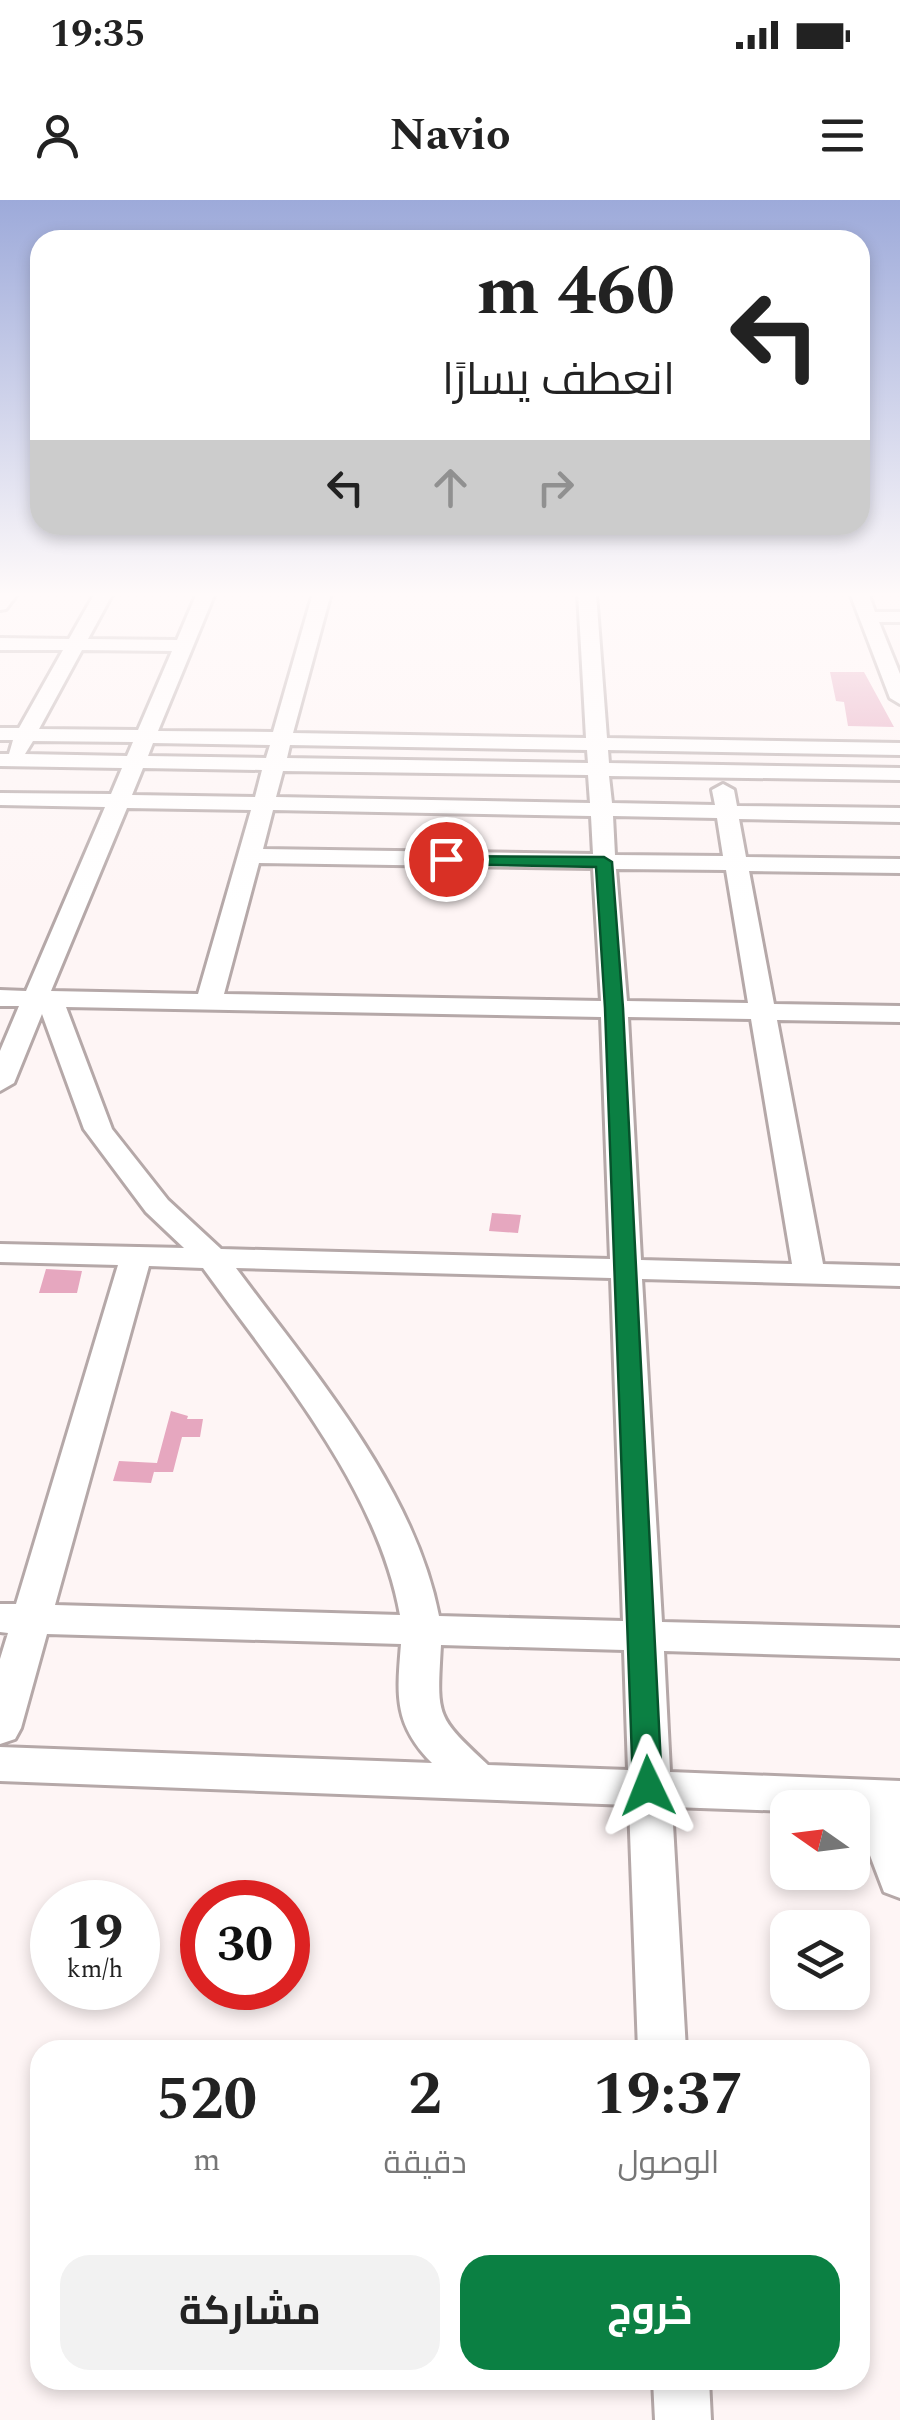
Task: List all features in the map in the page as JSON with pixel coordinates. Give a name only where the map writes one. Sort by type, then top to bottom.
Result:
[{"type":"street","points":[[0,782],[6,760],[26,735],[47,697]]},
{"type":"street","points":[[0,1084],[5,1057],[42,999],[161,697]]},
{"type":"street","points":[[208,1002],[293,697]]},
{"type":"street","points":[[593,697],[614,1008],[661,2040]]},
{"type":"street","points":[[0,734],[282,738],[597,756],[717,758],[900,749]]},
{"type":"street","points":[[6,760],[275,764],[597,756]]},
{"type":"street","points":[[717,758],[900,774]]},
{"type":"street","points":[[717,758],[809,1273]]},
{"type":"street","points":[[0,799],[900,815]]},
{"type":"street","points":[[249,856],[900,866]]},
{"type":"street","points":[[0,998],[900,1014]]},
{"type":"street","points":[[42,999],[98,1129],[133,1180],[212,1258],[331,1420],[396,1534],[415,1590],[422,1627],[417,1703],[433,1738],[476,1780]]},
{"type":"street","points":[[0,1253],[900,1276]]},
{"type":"street","points":[[0,1728],[15,1619],[136,1256]]},
{"type":"street","points":[[15,1619],[422,1627],[900,1643]]},
{"type":"street","points":[[0,1764],[886,1797],[900,1879]]},
{"type":"street","points":[[682,2390],[683,2420]]},
{"type":"building","points":[[835,697],[877,697],[894,727],[848,726],[844,702],[836,701]]},
{"type":"building","points":[[492,1213],[521,1215],[518,1233],[489,1231]]},
{"type":"building","points":[[46,1269],[82,1271],[77,1293],[39,1293]]},
{"type":"building","points":[[171,1411],[188,1416],[187,1419],[203,1419],[200,1437],[182,1437],[173,1472],[154,1472],[155,1468],[151,1483],[113,1481],[119,1461],[157,1463]]},
{"type":"route","points":[[446,859],[604,862],[614,1008],[648,1786]]}]
